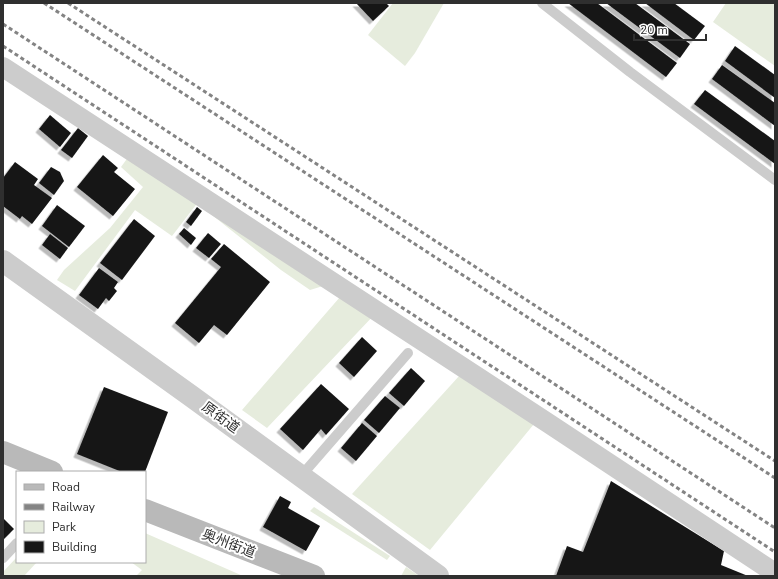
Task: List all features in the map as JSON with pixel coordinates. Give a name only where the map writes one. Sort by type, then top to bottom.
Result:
[{"type":"main road","points":[[3,452],[50,471]]},
{"type":"main road","name":"奥州街道","points":[[146,510],[313,576]]},
{"type":"street","points":[[3,67],[548,422],[775,573]]},
{"type":"street","name":"原街道","points":[[3,261],[438,576]]},
{"type":"lane","points":[[542,3],[630,72],[775,180]]},
{"type":"lane","points":[[301,476],[408,353]]},
{"type":"lane","points":[[3,558],[16,544]]},
{"type":"green space","points":[[393,3],[444,3],[415,53],[405,66],[368,35]]},
{"type":"green space","points":[[726,3],[775,3],[775,66],[713,22]]},
{"type":"green space","points":[[129,156],[199,201],[172,236],[135,210],[75,291],[57,280],[64,270],[110,228],[143,187],[121,167]]},
{"type":"green space","points":[[207,211],[375,314],[267,428],[242,410],[340,297],[323,286],[310,290],[281,270]]},
{"type":"green space","points":[[460,375],[534,424],[430,550],[352,494]]},
{"type":"green space","points":[[314,507],[390,556],[387,560],[310,511]]},
{"type":"green space","points":[[146,533],[243,576],[136,576],[142,570],[132,563],[146,563]]},
{"type":"green space","points":[[16,558],[16,563],[36,563],[24,576],[3,576],[3,572]]},
{"type":"green space","points":[[406,567],[419,576],[401,576]]},
{"type":"building","points":[[356,3],[386,3],[389,6],[373,21]]},
{"type":"building","points":[[568,3],[597,3],[677,63],[666,77]]},
{"type":"building","points":[[606,3],[635,3],[690,44],[680,58]]},
{"type":"building","points":[[645,3],[674,3],[705,26],[694,40]]},
{"type":"building","points":[[735,46],[775,75],[775,98],[725,61]]},
{"type":"building","points":[[722,65],[775,103],[775,126],[712,79]]},
{"type":"building","points":[[705,90],[775,141],[775,164],[694,104]]},
{"type":"building","points":[[50,115],[71,133],[60,147],[39,129]]},
{"type":"building","points":[[78,128],[88,136],[72,158],[61,150]]},
{"type":"building","points":[[103,155],[118,168],[114,172],[135,189],[113,216],[77,187]]},
{"type":"building","points":[[15,162],[38,179],[34,185],[52,198],[32,224],[22,216],[20,219],[3,206],[3,178]]},
{"type":"building","points":[[51,167],[60,172],[64,181],[54,195],[39,183]]},
{"type":"building","points":[[57,205],[85,226],[69,247],[42,226]]},
{"type":"building","points":[[197,207],[202,211],[191,226],[186,222]]},
{"type":"building","points":[[134,219],[155,236],[122,280],[100,263]]},
{"type":"building","points":[[184,228],[196,238],[191,245],[179,234]]},
{"type":"building","points":[[208,233],[221,244],[209,258],[196,248]]},
{"type":"building","points":[[50,234],[68,248],[60,259],[42,245]]},
{"type":"building","points":[[224,244],[270,282],[227,335],[214,325],[199,343],[175,323],[221,267],[211,259]]},
{"type":"building","points":[[99,268],[118,282],[114,288],[117,291],[109,301],[106,298],[98,309],[79,295]]},
{"type":"building","points":[[362,337],[377,351],[354,377],[339,363]]},
{"type":"building","points":[[411,368],[425,381],[404,406],[389,393]]},
{"type":"building","points":[[321,384],[349,409],[326,435],[321,429],[303,450],[280,429]]},
{"type":"building","points":[[104,387],[168,412],[145,471],[120,471],[77,454]]},
{"type":"building","points":[[385,396],[400,408],[379,433],[364,420]]},
{"type":"building","points":[[362,423],[377,436],[356,461],[341,448]]},
{"type":"building","points":[[611,481],[724,551],[721,565],[748,576],[556,576],[567,546],[583,552]]},
{"type":"building","points":[[280,496],[291,502],[288,508],[320,526],[306,551],[263,527]]},
{"type":"building","points":[[3,518],[14,529],[3,540]]},
{"type":"railway","points":[[44,3],[775,478]]},
{"type":"railway","points":[[68,3],[775,461]]},
{"type":"railway","points":[[3,24],[775,528]]},
{"type":"railway","points":[[3,46],[775,552]]}]
